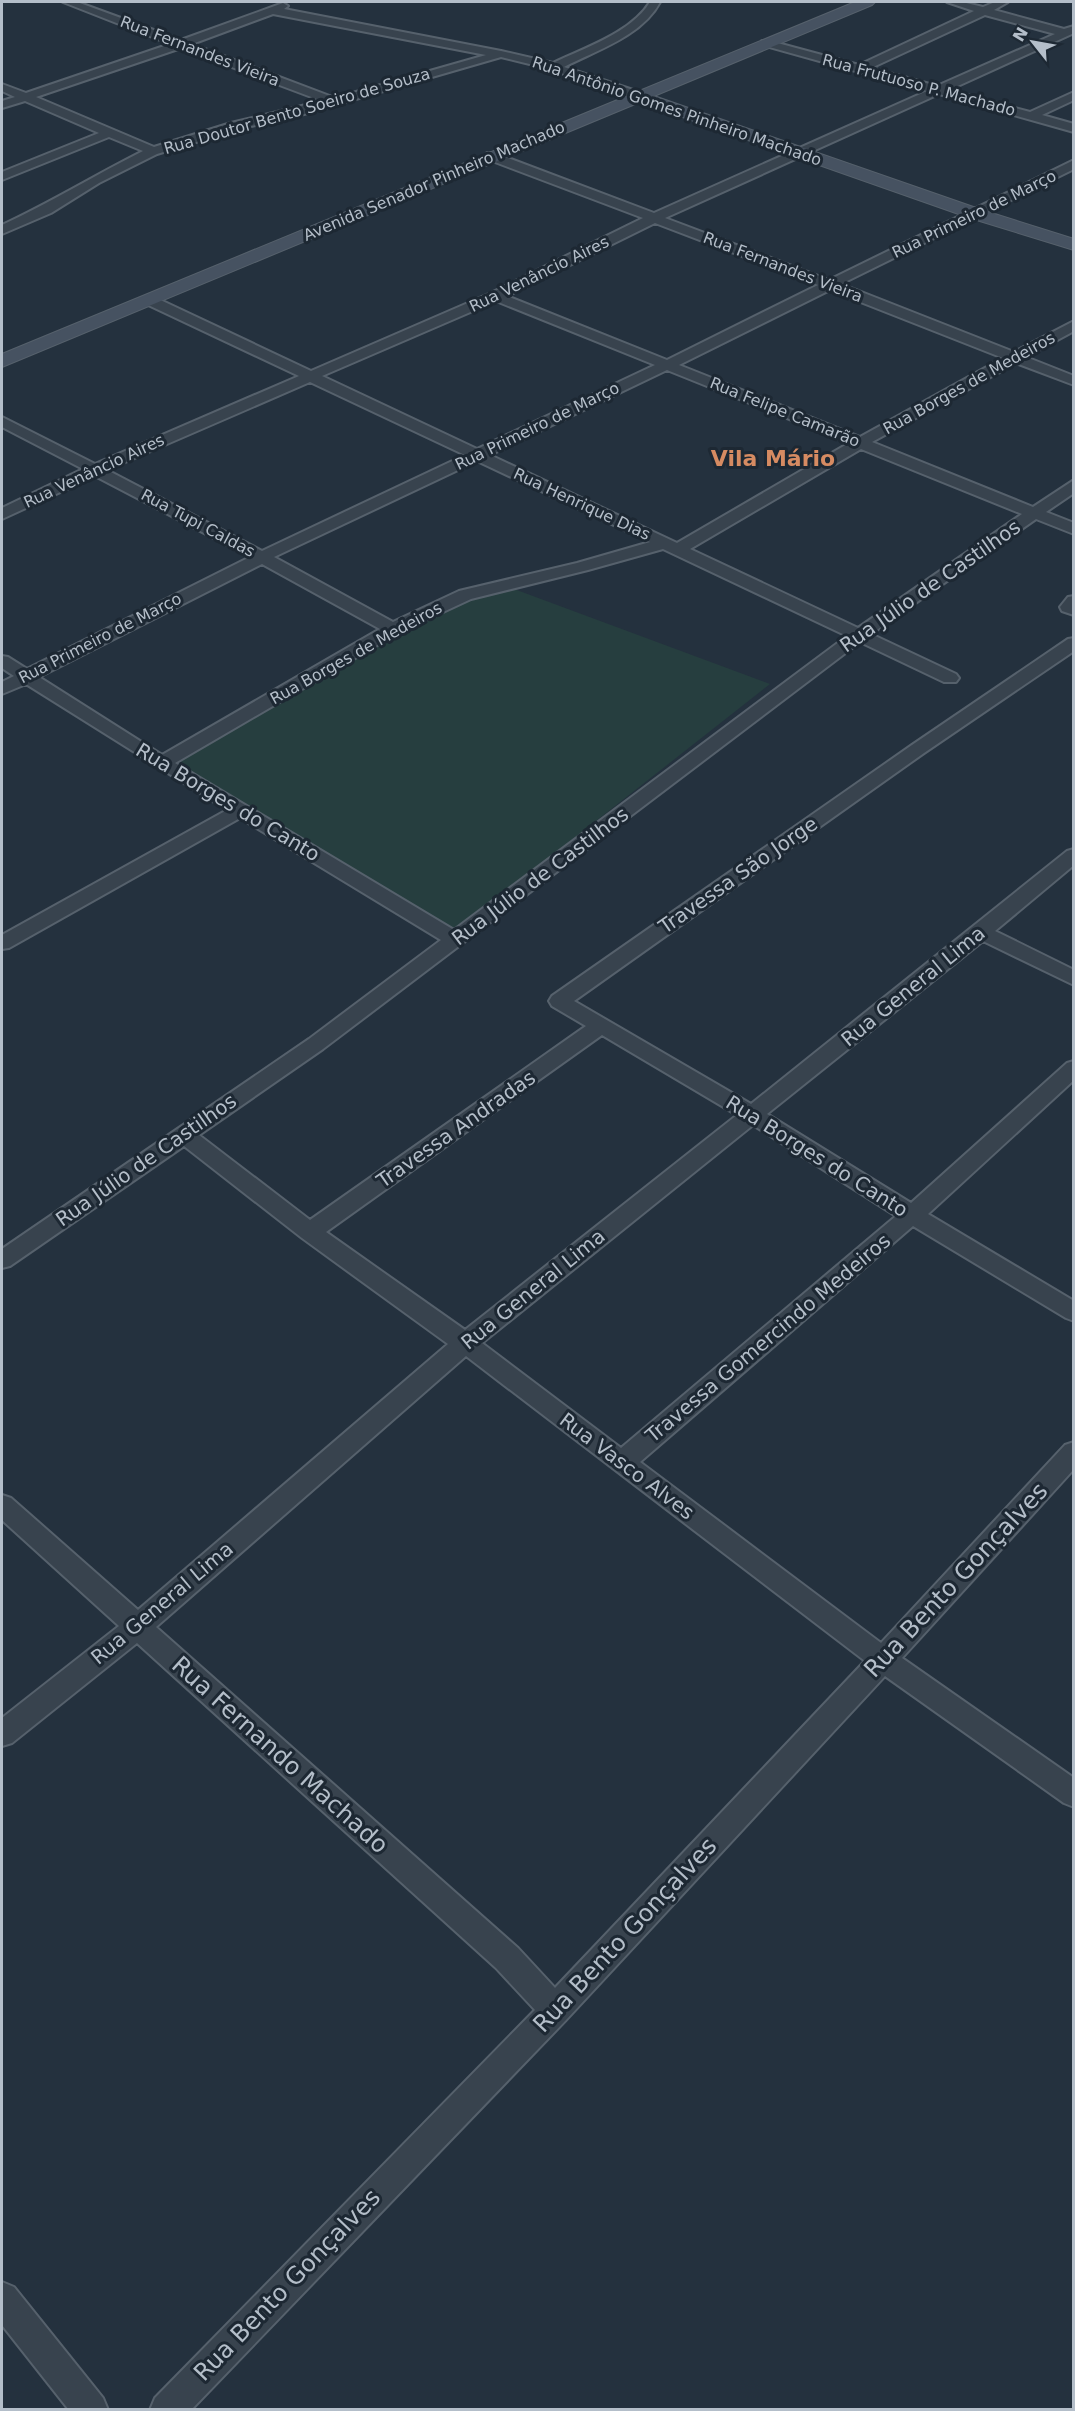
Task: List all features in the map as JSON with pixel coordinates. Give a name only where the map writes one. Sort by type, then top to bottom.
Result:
[{"type":"main road","name":"Avenida Senador Pinheiro Machado","points":[[2,361],[491,156],[867,2]]},
{"type":"main road","name":"Rua Antônio Gomes Pinheiro Machado","points":[[638,96],[976,214],[1074,245]]},
{"type":"street","name":"Rua Fernandes Vieira","points":[[68,2],[333,101]]},
{"type":"street","points":[[2,105],[182,44],[291,2]]},
{"type":"street","points":[[554,67],[640,21],[654,7],[655,2]]},
{"type":"street","points":[[952,2],[1069,31]]},
{"type":"street","points":[[860,69],[1003,2]]},
{"type":"street","name":"Rua Antônio Gomes Pinheiro Machado","points":[[271,10],[501,54],[554,67],[638,96]]},
{"type":"street","name":"Rua Venâncio Aires","points":[[2,514],[96,469],[309,375],[496,296],[654,218],[803,153],[1069,31]]},
{"type":"street","name":"Rua Frutuoso P. Machado","points":[[765,43],[1074,128]]},
{"type":"street","name":"Rua Doutor Bento Soeiro de Souza","points":[[2,230],[46,210],[95,180],[153,151],[235,126],[501,54]]},
{"type":"street","points":[[2,87],[153,151]]},
{"type":"street","points":[[1031,116],[1074,95]]},
{"type":"street","points":[[2,176],[111,132]]},
{"type":"street","name":"Rua Fernandes Vieira","points":[[491,156],[831,285],[1074,381]]},
{"type":"street","name":"Rua Primeiro de Março","points":[[2,688],[262,557],[667,365],[1074,164]]},
{"type":"street","name":"Rua Felipe Camarão","points":[[496,296],[1074,529]]},
{"type":"street","name":"Rua Henrique Dias","points":[[149,300],[950,678]]},
{"type":"street","name":"Rua Borges de Medeiros","points":[[162,763],[392,629],[465,595],[672,546],[1074,325]]},
{"type":"street","name":"Rua Tupi Caldas","points":[[2,421],[262,557],[392,629]]},
{"type":"street","name":"Rua Júlio de Castilhos","points":[[2,1260],[316,1044],[859,635],[1074,485]]},
{"type":"street","points":[[1074,601],[1068,607],[1074,610]]},
{"type":"street","name":"Travessa São Jorge","points":[[559,1001],[918,748],[1074,643]]},
{"type":"street","points":[[1053,656],[1074,665]]},
{"type":"street","name":"Rua Borges do Canto","points":[[2,661],[162,763],[456,939]]},
{"type":"street","points":[[2,943],[240,810]]},
{"type":"street","name":"Rua General Lima","points":[[2,1734],[136,1627],[465,1343],[981,932],[1074,855]]},
{"type":"street","points":[[981,932],[1074,979]]},
{"type":"street","name":"Rua Borges do Canto","points":[[559,1001],[752,1114],[912,1215],[1074,1312]]},
{"type":"street","name":"Travessa Andradas","points":[[310,1232],[601,1026]]},
{"type":"street","name":"Travessa Gomercindo Medeiros","points":[[622,1462],[912,1215],[1074,1068]]},
{"type":"street","name":"Rua Vasco Alves","points":[[183,1134],[310,1232],[465,1343],[883,1660],[1074,1794]]},
{"type":"street","name":"Rua Bento Gonçalves","points":[[166,2409],[555,2010],[883,1660],[1074,1452]]},
{"type":"street","name":"Rua Fernando Machado","points":[[2,1505],[507,1958],[555,2010]]},
{"type":"street","points":[[2,2299],[91,2409]]},
{"type":"green space","points":[[514,589],[770,684],[455,932],[166,763],[394,630],[468,596]]},
{"type":"district","name":"Vila Mário","points":[[773,458]]}]
